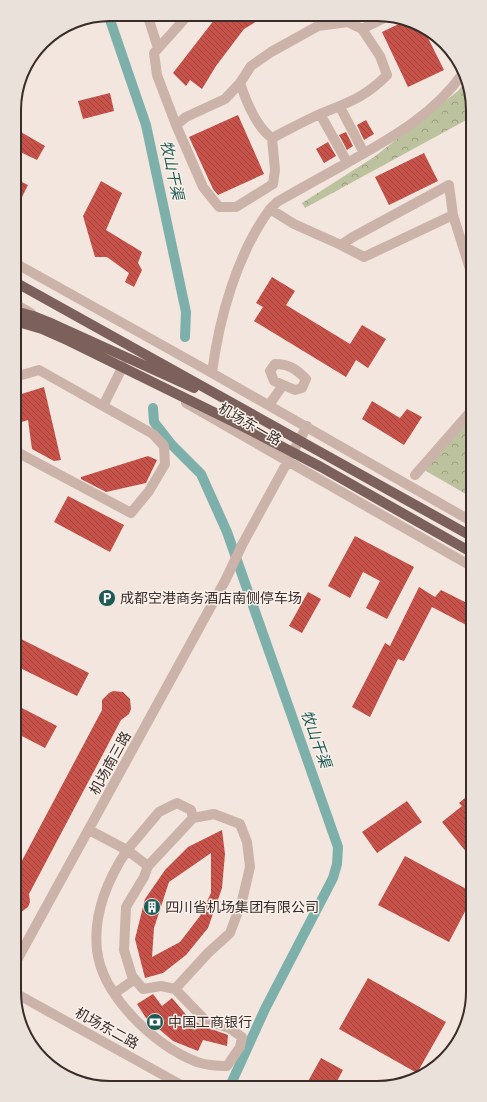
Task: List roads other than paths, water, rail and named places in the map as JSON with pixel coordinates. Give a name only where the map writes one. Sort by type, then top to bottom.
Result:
[{"type":"main road","points":[[21,285],[466,533]]},
{"type":"main road","points":[[21,313],[53,324],[256,416]]},
{"type":"main road","points":[[21,323],[42,329],[70,341],[244,427],[327,471],[466,549]]},
{"type":"street","points":[[150,21],[158,48]]},
{"type":"street","points":[[183,21],[154,53],[158,75],[176,125],[203,187],[219,207],[236,207],[273,184],[275,170],[272,138]]},
{"type":"street","points":[[362,29],[378,21]]},
{"type":"street","points":[[176,125],[186,117],[225,99],[240,83],[251,66],[318,26],[348,22],[362,29],[380,56],[386,75],[374,88],[340,107],[320,114],[272,138]]},
{"type":"street","points":[[212,373],[223,312],[242,260],[270,209],[277,202],[393,137],[415,122],[459,77]]},
{"type":"street","points":[[240,83],[246,100],[266,134],[272,138]]},
{"type":"street","points":[[340,107],[364,153]]},
{"type":"street","points":[[320,114],[347,162]]},
{"type":"street","points":[[341,245],[449,185],[453,215],[466,256]]},
{"type":"street","points":[[270,209],[294,224],[364,257],[453,215]]},
{"type":"street","name":"机场东一路","points":[[21,266],[307,426],[466,518]]},
{"type":"street","name":"机场东一路","points":[[21,307],[466,563]]},
{"type":"street","points":[[103,406],[123,366]]},
{"type":"street","points":[[21,376],[39,370],[152,434],[164,446],[165,464],[149,491],[131,513],[21,454]]},
{"type":"street","points":[[268,405],[283,386]]},
{"type":"street","points":[[415,475],[466,417]]},
{"type":"street","name":"机场南三路","points":[[21,953],[226,579],[242,545],[307,426]]},
{"type":"street","points":[[417,490],[435,496],[466,511]]},
{"type":"street","points":[[174,989],[208,953],[230,933],[242,901],[250,867],[247,842],[240,824],[214,814],[193,818],[148,866],[144,878],[126,907],[124,950],[132,976],[143,989],[161,986],[174,989],[205,1020],[230,1028],[242,1037],[240,1048],[227,1066],[197,1062],[165,1046],[134,1018],[115,993],[102,970],[97,950],[99,912],[112,872],[127,850],[159,812],[177,803],[191,810],[193,818]]},
{"type":"street","points":[[89,830],[127,850],[148,866]]},
{"type":"street","points":[[115,993],[135,979]]},
{"type":"street","name":"机场东二路","points":[[21,996],[174,1081]]},
{"type":"waterway","name":"牧山干渠","points":[[110,21],[146,125],[186,312],[185,337]]},
{"type":"waterway","name":"牧山干渠","points":[[153,408],[154,422],[172,445],[201,474],[227,532],[338,847],[337,864],[333,878],[265,1009],[232,1081]]},
{"type":"place","name":"成都空港商务酒店南侧停车场","points":[[107,598]]},
{"type":"place","name":"四川省机场集团有限公司","points":[[152,907]]},
{"type":"place","name":"中国工商银行","points":[[155,1022]]}]
